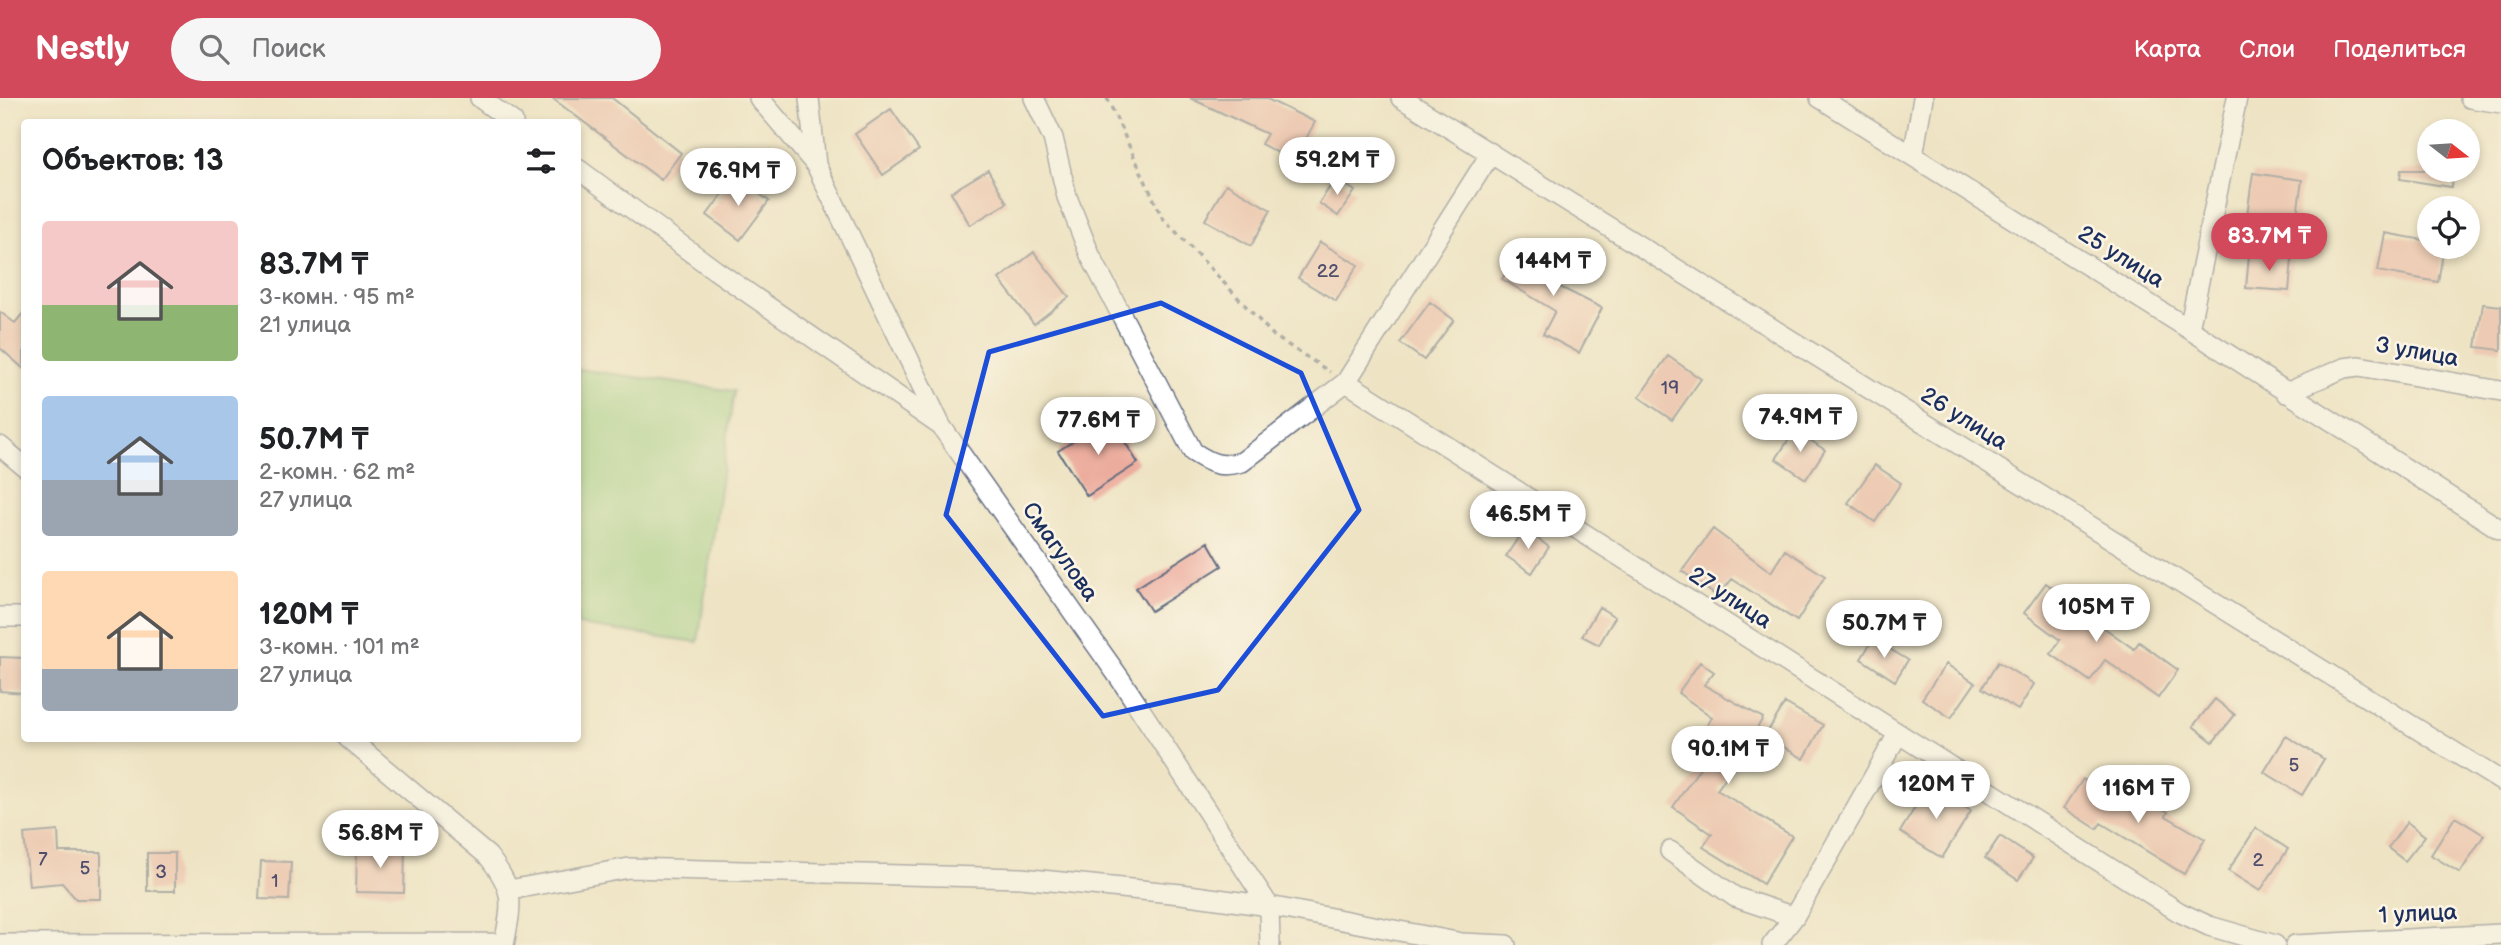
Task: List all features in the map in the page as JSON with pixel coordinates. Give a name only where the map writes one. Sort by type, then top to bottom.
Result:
[{"type":"street","points":[[480,98],[509,119]]},
{"type":"street","points":[[759,98],[816,165],[941,426]]},
{"type":"street","points":[[809,98],[816,165]]},
{"type":"street","points":[[1034,98],[1054,138],[1067,197],[1090,255],[1193,452],[1209,462],[1226,467],[1242,462],[1346,382],[1491,153]]},
{"type":"street","name":"26 улица","points":[[1401,98],[2501,781]]},
{"type":"street","name":"25 улица","points":[[1820,98],[2189,329],[2501,530]]},
{"type":"street","points":[[1913,156],[1923,98]]},
{"type":"street","points":[[2189,329],[2237,98]]},
{"type":"street","points":[[2470,98],[2501,103]]},
{"type":"street","name":"Смагулова","points":[[581,171],[715,270],[941,426],[1121,680],[1269,906]]},
{"type":"street","name":"3 улица","points":[[2286,393],[2344,368],[2359,366],[2501,391]]},
{"type":"street","name":"27 улица","points":[[1346,382],[2179,912],[2209,926],[2275,945]]},
{"type":"street","points":[[0,446],[21,464]]},
{"type":"street","points":[[0,617],[21,617]]},
{"type":"street","points":[[1772,945],[1794,917],[1898,734]]},
{"type":"street","points":[[0,944],[504,944],[511,916],[509,890],[500,871],[488,856],[353,742]]},
{"type":"street","points":[[1670,851],[1735,897],[1794,917]]},
{"type":"street","points":[[509,890],[629,868],[1021,878],[1269,906],[1462,943],[1506,945]]},
{"type":"street","points":[[1269,906],[1270,945]]},
{"type":"street","name":"1 улица","points":[[2295,945],[2501,934]]},
{"type":"path","points":[[1107,98],[1162,218],[1275,335],[1346,382]]},
{"type":"highlighted area","points":[[1161,303],[1301,373],[1359,510],[1218,690],[1103,716],[946,515],[989,352]]},
{"type":"green space","points":[[581,369],[734,391],[698,642],[581,625]]},
{"type":"building","points":[[552,98],[612,98],[681,153],[661,180]]},
{"type":"building","points":[[1190,98],[1265,98],[1315,122],[1294,161],[1261,144],[1267,134]]},
{"type":"building","points":[[891,109],[919,150],[883,175],[855,134]]},
{"type":"building","points":[[988,170],[1007,203],[970,225],[951,192]]},
{"type":"building","points":[[2401,170],[2417,170],[2417,182],[2400,179]]},
{"type":"building","points":[[2253,173],[2302,180],[2295,229],[2246,222]]},
{"type":"building","points":[[736,176],[769,201],[740,240],[707,215]]},
{"type":"building","points":[[1336,178],[1355,191],[1338,216],[1319,203]]},
{"type":"building","points":[[2419,182],[2452,182],[2451,187]]},
{"type":"building","points":[[1226,184],[1271,210],[1251,246],[1205,220]]},
{"type":"building","points":[[2385,233],[2417,239],[2417,259],[2442,259],[2438,282],[2378,271]]},
{"type":"building","points":[[1320,242],[1358,265],[1336,301],[1298,278]]},
{"type":"building","points":[[1524,243],[1562,266],[1552,283],[1602,308],[1579,353],[1543,334],[1555,311],[1502,279]]},
{"type":"building","points":[[1034,252],[1069,297],[1034,324],[999,279]]},
{"type":"building","points":[[2249,255],[2292,259],[2289,291],[2246,288]]},
{"type":"building","points":[[1430,302],[1454,320],[1424,360],[1400,343]]},
{"type":"building","points":[[2483,304],[2501,306],[2501,350],[2476,347]]},
{"type":"building","points":[[0,312],[15,323],[21,316],[21,366],[0,348]]},
{"type":"building","points":[[1668,356],[1701,379],[1672,420],[1639,397]]},
{"type":"building","points":[[1110,418],[1138,463],[1087,496],[1058,451]]},
{"type":"building","points":[[1795,430],[1825,450],[1806,479],[1776,459]]},
{"type":"building","points":[[1875,465],[1901,483],[1875,522],[1848,503]]},
{"type":"building","points":[[1524,529],[1549,547],[1532,573],[1506,556]]},
{"type":"building","points":[[1713,529],[1771,572],[1785,550],[1825,576],[1797,621],[1732,579],[1718,597],[1682,571]]},
{"type":"building","points":[[1208,542],[1222,566],[1151,611],[1136,588]]},
{"type":"building","points":[[2046,583],[2062,595],[2061,597],[2134,649],[2139,642],[2178,670],[2158,698],[2105,660],[2090,681],[2051,654],[2060,640],[2024,613]]},
{"type":"building","points":[[1599,607],[1615,617],[1599,645],[1582,636]]},
{"type":"building","points":[[1873,639],[1908,660],[1895,681],[1861,659]]},
{"type":"building","points":[[0,657],[21,658],[21,693],[0,691]]},
{"type":"building","points":[[1700,662],[1714,672],[1704,685],[1763,718],[1717,790],[1792,836],[1763,884],[1703,847],[1712,834],[1673,807],[1719,740],[1704,731],[1712,717],[1678,693]]},
{"type":"building","points":[[1998,662],[2034,684],[2018,710],[1982,688]]},
{"type":"building","points":[[1946,664],[1975,683],[1951,718],[1922,699]]},
{"type":"building","points":[[2215,699],[2235,715],[2213,742],[2193,726]]},
{"type":"building","points":[[1785,703],[1823,725],[1804,759],[1765,736]]},
{"type":"building","points":[[2286,736],[2324,759],[2302,795],[2264,772]]},
{"type":"building","points":[[2083,779],[2128,808],[2137,793],[2168,812],[2166,816],[2205,839],[2184,874],[2101,823],[2097,829],[2064,808]]},
{"type":"building","points":[[1929,785],[1971,811],[1942,858],[1900,832]]},
{"type":"building","points":[[2455,817],[2484,835],[2460,873],[2431,855]]},
{"type":"building","points":[[2407,822],[2425,836],[2405,861],[2388,848]]},
{"type":"building","points":[[2256,828],[2288,849],[2260,891],[2228,871]]},
{"type":"building","points":[[58,831],[59,852],[101,852],[101,899],[76,899],[62,883],[29,886],[24,834]]},
{"type":"building","points":[[2000,836],[2033,858],[2018,880],[1985,858]]},
{"type":"building","points":[[357,848],[405,849],[404,893],[356,892]]},
{"type":"building","points":[[147,853],[175,853],[175,891],[147,891]]},
{"type":"building","points":[[261,861],[291,862],[289,900],[259,899]]}]
